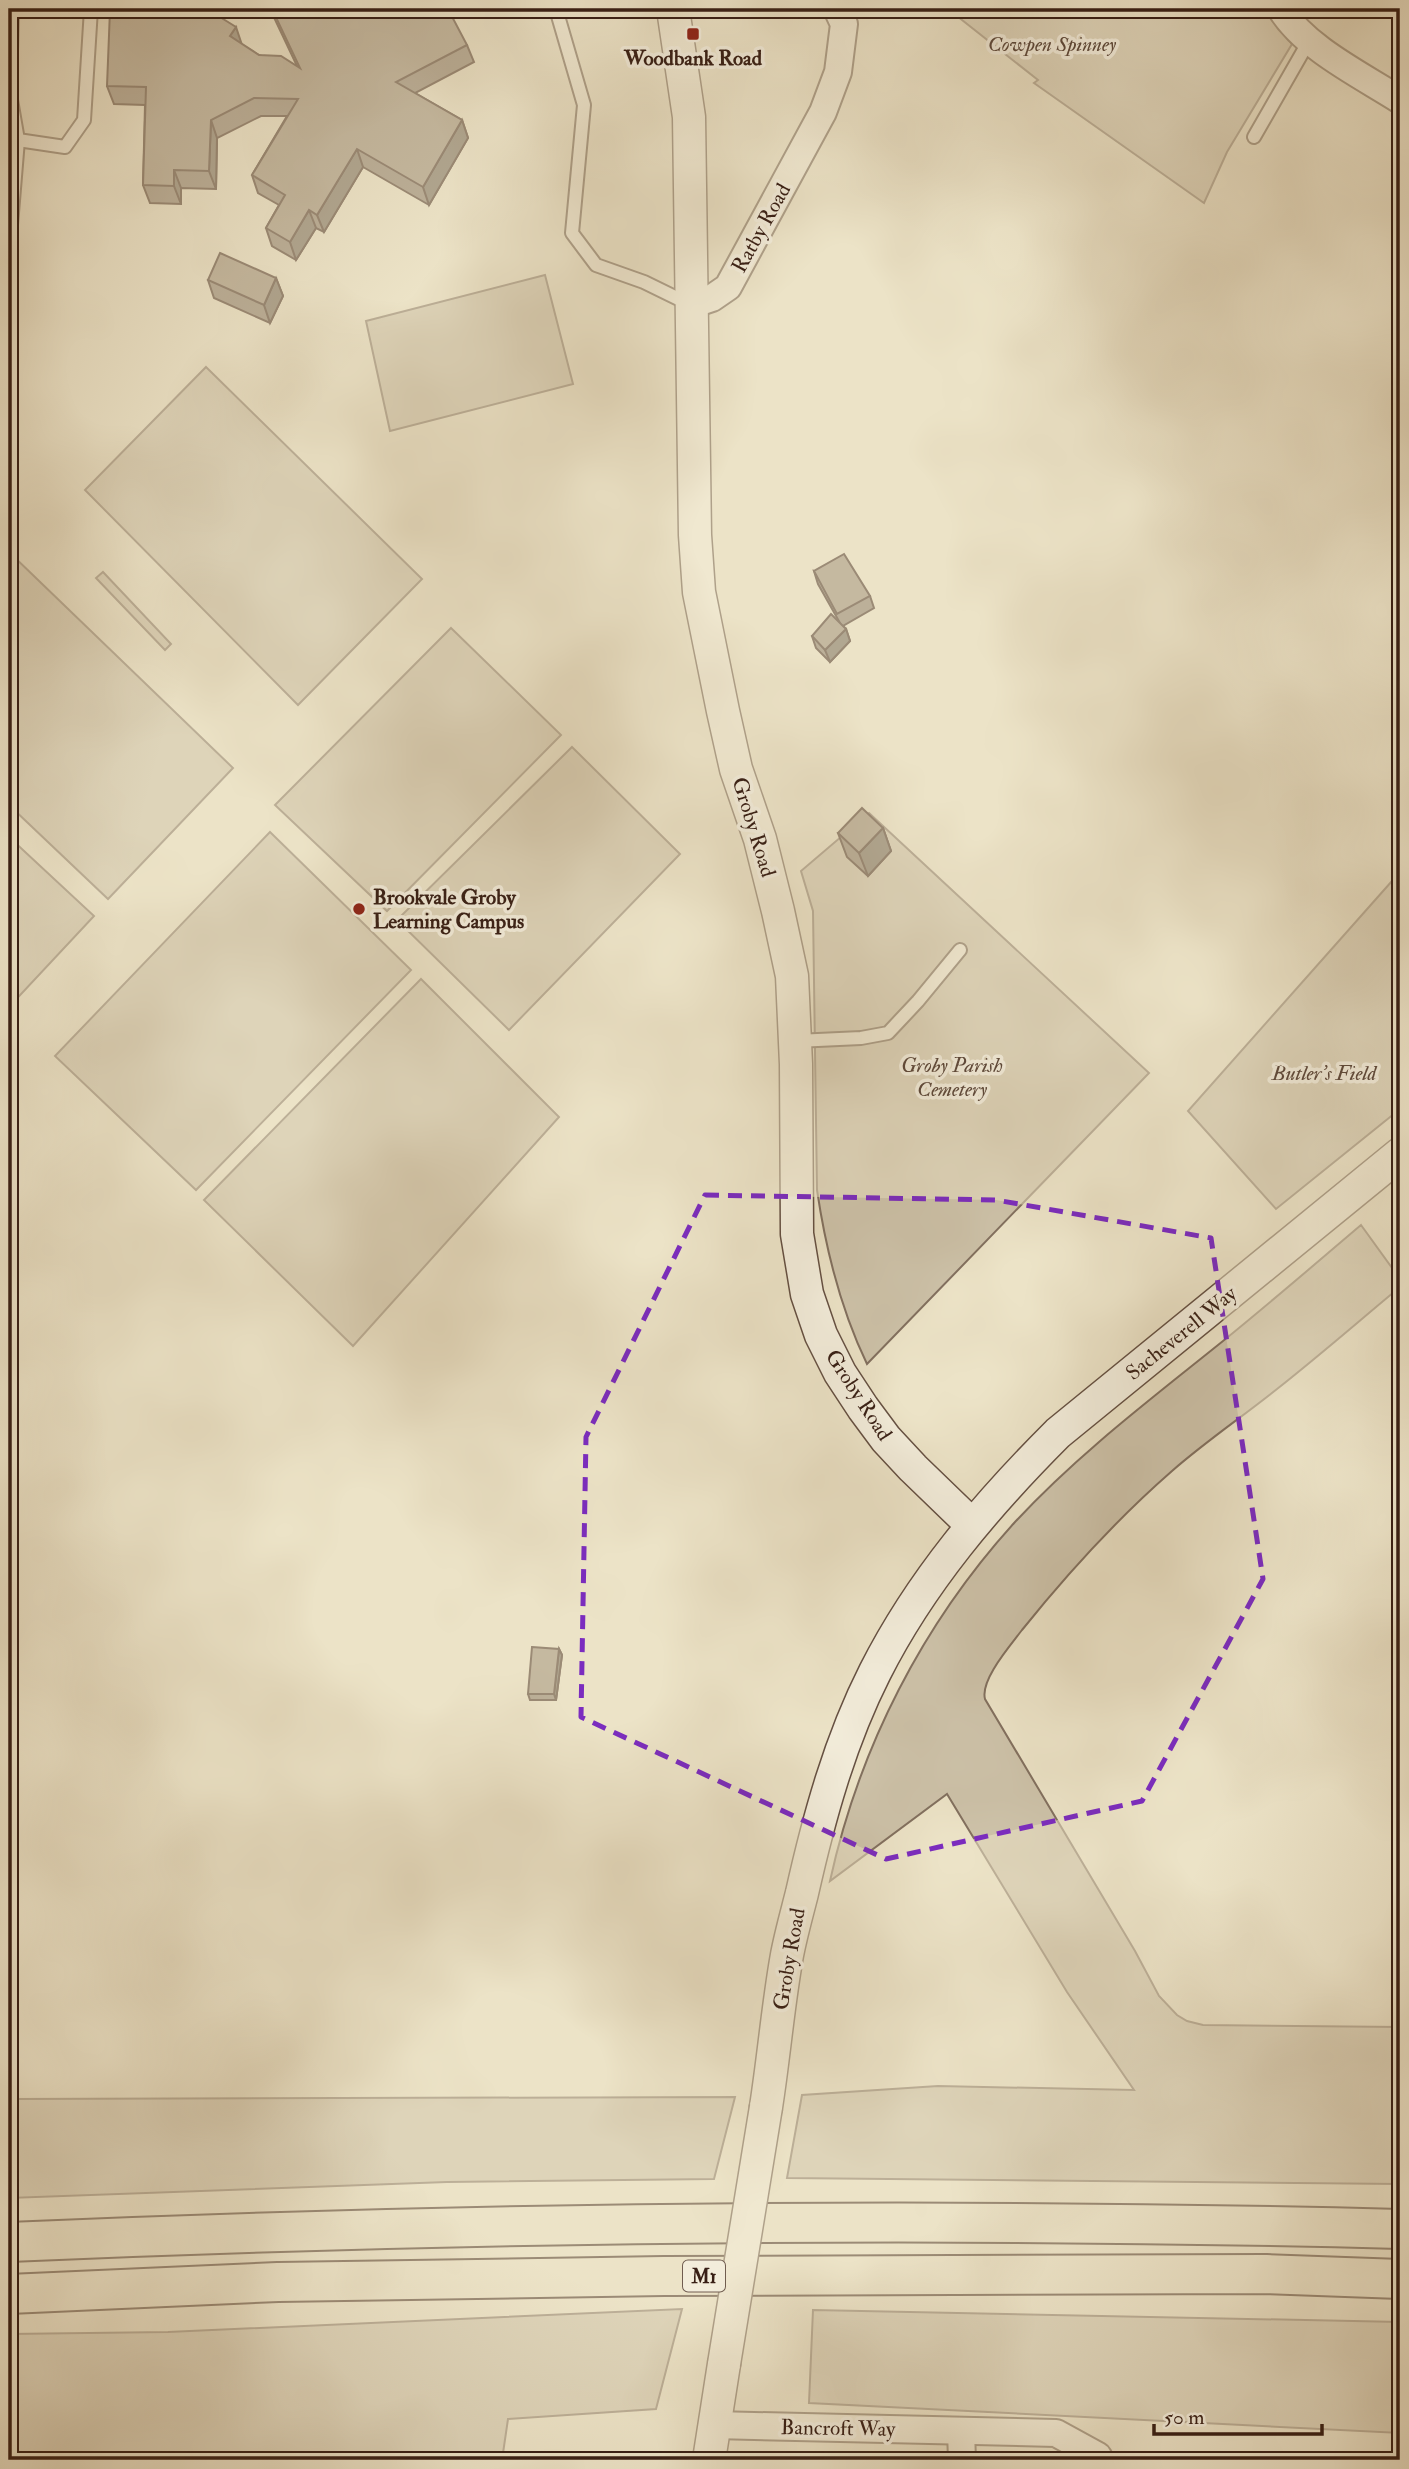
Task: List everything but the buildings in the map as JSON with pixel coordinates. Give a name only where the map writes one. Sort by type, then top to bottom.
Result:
[{"type":"highway","points":[[9,2242],[252,2231],[645,2223],[1184,2224],[1400,2229]]},
{"type":"highway","name":"M1","points":[[9,2294],[278,2282],[664,2276],[1266,2274],[1400,2279]]},
{"type":"street","points":[[673,9],[689,117],[691,305]]},
{"type":"street","name":"Ratby Road","points":[[691,305],[712,298],[728,287],[823,112],[840,61],[844,24],[837,9]]},
{"type":"street","points":[[1281,9],[1289,22],[1309,41],[1400,100]]},
{"type":"street","name":"Groby Road","points":[[691,305],[695,536],[699,592],[736,769],[760,839],[792,976],[797,1234],[807,1294],[821,1335],[840,1373],[886,1439],[972,1525],[926,1586],[875,1672],[847,1737],[824,1802],[788,1954],[709,2460]]},
{"type":"street","name":"Sacheverell Way","points":[[972,1525],[1013,1478],[1058,1433],[1400,1154]]},
{"type":"street","name":"Bancroft Way","points":[[715,2425],[1056,2433],[1098,2456],[1100,2460]]},
{"type":"street","points":[[961,2431],[962,2460]]},
{"type":"lane","points":[[9,249],[18,140],[10,94],[12,9]]},
{"type":"lane","points":[[18,140],[65,147],[84,120],[91,9]]},
{"type":"lane","points":[[556,9],[584,105],[572,233],[596,265],[644,282],[691,305]]},
{"type":"lane","points":[[1254,137],[1309,41]]},
{"type":"lane","points":[[795,1041],[861,1038],[888,1033],[960,950]]},
{"type":"highlighted area","points":[[705,1195],[996,1200],[1211,1238],[1263,1579],[1142,1801],[886,1859],[581,1717],[586,1437]]},
{"type":"green space","name":"Cowpen Spinney","points":[[951,9],[1202,9],[1221,14],[1256,9],[1268,15],[1292,44],[1227,152],[1204,203],[1034,83],[1038,80]]},
{"type":"green space","points":[[545,275],[573,384],[390,431],[366,321]]},
{"type":"green space","points":[[206,367],[422,579],[298,705],[85,490]]},
{"type":"green space","points":[[9,552],[233,768],[108,899],[9,805]]},
{"type":"green space","points":[[103,572],[171,644],[165,650],[96,578]]},
{"type":"green space","points":[[451,628],[561,735],[387,911],[275,805]]},
{"type":"green space","points":[[572,747],[680,854],[509,1030],[397,920]]},
{"type":"green space","name":"Groby Parish Cemetery","points":[[869,813],[1149,1073],[867,1364],[835,1279],[817,1190],[813,911],[801,871]]},
{"type":"green space","points":[[270,832],[411,970],[196,1190],[55,1056]]},
{"type":"green space","points":[[9,837],[94,916],[9,1007]]},
{"type":"green space","name":"Butler's Field","points":[[1400,872],[1400,1109],[1276,1209],[1188,1111]]},
{"type":"green space","points":[[421,979],[559,1117],[353,1346],[204,1200]]},
{"type":"green space","points":[[1361,1225],[1400,1279],[1400,1287],[1293,1377],[1185,1460],[1132,1508],[1075,1568],[1022,1630],[991,1673],[985,1699],[1159,1996],[1177,2015],[1203,2025],[1400,2027],[1400,2184],[787,2178],[802,2095],[938,2086],[1134,2090],[1067,1992],[947,1794],[830,1881],[858,1783],[877,1736],[924,1645],[951,1602],[982,1561],[1015,1522],[1064,1473]]},
{"type":"green space","points":[[735,2097],[714,2179],[447,2182],[9,2198],[9,2099]]},
{"type":"green space","points":[[682,2309],[656,2409],[508,2419],[502,2460],[39,2460],[40,2452],[9,2454],[9,2334],[168,2332]]},
{"type":"green space","points":[[813,2310],[1400,2322],[1400,2433],[809,2403]]},
{"type":"place","name":"Woodbank Road","points":[[693,34]]},
{"type":"place","name":"Brookvale Groby Learning Campus","points":[[359,909]]}]
